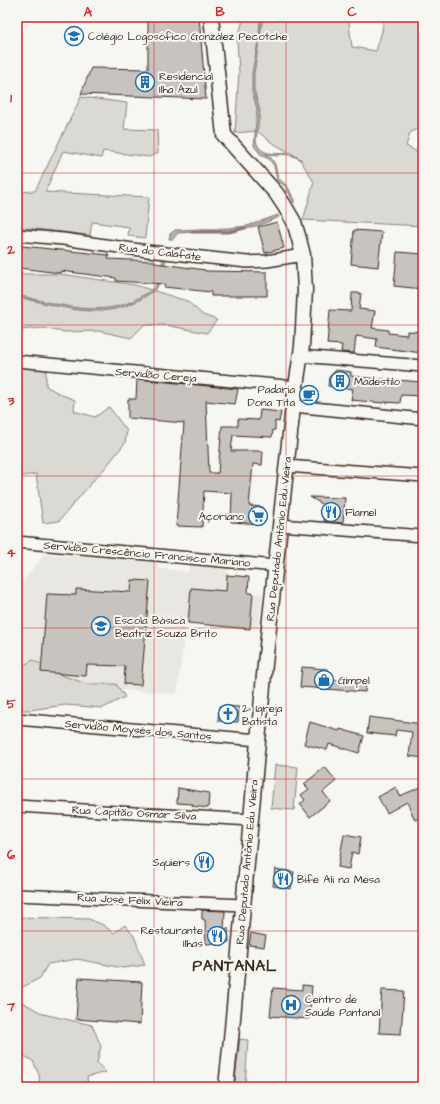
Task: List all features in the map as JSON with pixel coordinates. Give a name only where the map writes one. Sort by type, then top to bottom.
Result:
[{"type":"main road","name":"Rua Deputado Antônio Edu Vieira","points":[[210,17],[224,135],[284,204],[294,222],[300,239],[303,255],[305,304],[286,466],[258,740],[244,905],[226,1087]]},
{"type":"street","name":"Rua do Calafate","points":[[17,235],[63,239],[147,251],[247,262],[267,261],[303,255]]},
{"type":"street","points":[[300,356],[423,366]]},
{"type":"street","name":"Servidão Cereja","points":[[17,361],[296,387]]},
{"type":"street","points":[[293,406],[423,419]]},
{"type":"street","points":[[286,466],[423,476]]},
{"type":"street","points":[[280,525],[423,536]]},
{"type":"street","name":"Servidão Crescêncio Francisco Mariano","points":[[17,542],[276,566]]},
{"type":"street","name":"Servidão Moysés dos Santos","points":[[17,719],[258,740]]},
{"type":"street","name":"Rua Capitão Osmar Silva","points":[[17,806],[251,820]]},
{"type":"street","name":"Rua José Félix Vieira","points":[[17,894],[244,905]]},
{"type":"shaded area","points":[[244,17],[350,17],[349,24],[352,47],[376,51],[382,31],[384,17],[423,17],[423,125],[410,133],[406,146],[423,155],[423,226],[303,220],[314,182],[299,158],[271,142],[257,131],[235,133],[239,72],[237,40]]},
{"type":"shaded area","points":[[260,17],[263,17],[254,74],[254,89],[260,111],[256,141],[258,146],[266,152],[290,154],[302,160],[291,155],[281,154],[277,156],[265,154],[271,158],[275,164],[278,178],[288,187],[294,203],[286,187],[277,180],[274,166],[269,159],[262,156],[254,146],[257,109],[252,91],[252,73],[259,36]]},
{"type":"shaded area","points":[[81,97],[127,103],[124,129],[157,130],[158,153],[149,157],[103,151],[101,158],[63,151],[45,192],[149,197],[145,238],[128,236],[129,227],[92,222],[90,235],[17,227],[17,192],[35,191]]},
{"type":"shaded area","points":[[278,215],[279,217],[260,225],[243,229],[178,233],[173,239],[169,239],[170,234],[175,230],[247,226]]},
{"type":"shaded area","points":[[163,259],[166,260],[157,288],[140,300],[123,307],[89,311],[54,306],[17,297],[17,295],[64,306],[80,308],[111,308],[125,304],[146,294],[154,288],[159,277]]},
{"type":"shaded area","points":[[17,274],[60,274],[135,285],[187,301],[203,315],[217,320],[207,333],[165,325],[144,325],[131,338],[99,331],[63,332],[42,328],[20,330],[17,329]]},
{"type":"shaded area","points":[[17,364],[46,369],[46,386],[75,400],[74,411],[95,417],[109,407],[127,431],[125,443],[59,521],[43,523],[36,474],[17,477],[17,398],[20,393],[17,390]]},
{"type":"shaded area","name":"Escola Básica Beatriz Souza Brito","points":[[44,554],[158,561],[158,568],[188,572],[189,564],[228,568],[226,591],[263,594],[258,629],[186,623],[177,694],[17,685],[17,586],[22,583]]},
{"type":"shaded area","points":[[33,660],[58,674],[87,684],[116,684],[125,697],[103,708],[66,705],[29,710],[17,710],[17,669]]},
{"type":"shaded area","points":[[275,765],[298,767],[294,810],[271,808]]},
{"type":"shaded area","points":[[17,917],[89,919],[103,925],[114,933],[125,925],[134,936],[145,965],[123,968],[77,959],[48,964],[40,978],[17,990]]},
{"type":"shaded area","points":[[17,999],[43,1014],[92,1025],[101,1046],[97,1063],[106,1072],[87,1077],[88,1087],[40,1087],[39,1075],[33,1061],[17,1052]]},
{"type":"shaded area","points":[[240,1039],[248,1040],[245,1087],[234,1087]]},
{"type":"building","points":[[148,17],[199,17],[206,99],[81,94],[91,68],[148,69]]},
{"type":"building","points":[[277,222],[284,248],[265,253],[258,227]]},
{"type":"building","points":[[354,230],[382,232],[378,267],[351,264]]},
{"type":"building","points":[[22,246],[109,255],[108,259],[155,261],[155,263],[205,271],[267,272],[267,296],[211,296],[211,292],[164,287],[165,284],[116,281],[116,278],[61,271],[60,273],[19,268]]},
{"type":"building","points":[[397,252],[423,254],[422,289],[394,286]]},
{"type":"building","points":[[352,293],[361,293],[359,309],[375,311],[372,328],[388,330],[388,333],[407,335],[407,331],[423,332],[422,353],[376,347],[377,339],[356,336],[354,353],[341,352],[342,345],[327,344],[330,310],[351,311]]},
{"type":"building","points":[[336,370],[351,372],[351,376],[423,382],[423,396],[401,395],[400,403],[351,400],[353,389],[328,386],[329,377]]},
{"type":"building","points":[[137,379],[238,389],[235,404],[206,401],[209,473],[218,473],[222,426],[238,426],[238,419],[259,420],[260,410],[281,412],[279,422],[275,421],[275,430],[273,430],[272,437],[233,435],[231,451],[263,451],[262,465],[253,464],[249,506],[263,507],[262,524],[231,522],[232,493],[204,491],[202,527],[176,526],[184,423],[128,418],[128,399],[136,399]]},
{"type":"building","name":"Padaria Dona Tita","points":[[304,388],[316,389],[314,401],[303,400]]},
{"type":"building","points":[[310,497],[345,498],[343,523],[324,521],[325,506]]},
{"type":"building","points":[[227,575],[249,577],[248,593],[253,593],[250,629],[188,623],[191,588],[226,591]]},
{"type":"building","points":[[132,580],[150,581],[141,685],[124,684],[125,666],[87,665],[86,676],[41,672],[47,594],[76,595],[76,589],[131,592]]},
{"type":"building","name":"Gimpel","points":[[302,667],[327,669],[327,679],[366,682],[365,692],[300,687]]},
{"type":"building","name":"2ª Igreja Batista","points":[[219,706],[239,707],[238,722],[218,721]]},
{"type":"building","points":[[369,717],[423,724],[423,758],[409,756],[412,732],[396,730],[395,736],[367,733]]},
{"type":"building","points":[[310,722],[339,731],[340,729],[364,736],[359,753],[329,744],[327,750],[304,744]]},
{"type":"building","points":[[325,767],[336,781],[323,792],[330,801],[310,817],[300,804],[305,800],[301,795],[309,789],[304,784]]},
{"type":"building","points":[[423,786],[423,817],[415,820],[407,802],[387,813],[378,797],[396,787],[400,796]]},
{"type":"building","points":[[178,788],[209,793],[208,808],[192,806],[193,804],[177,803]]},
{"type":"building","points":[[344,834],[361,837],[358,854],[352,852],[349,869],[338,867]]},
{"type":"building","name":"Bife Ali na Mesa","points":[[275,869],[294,872],[291,889],[273,886]]},
{"type":"building","points":[[202,910],[225,911],[224,929],[228,928],[229,942],[206,944],[205,920],[202,919]]},
{"type":"building","points":[[251,933],[266,936],[264,947],[249,945]]},
{"type":"building","points":[[79,978],[142,982],[140,1024],[76,1019]]},
{"type":"building","name":"Centro de Saúde Pantanal","points":[[302,985],[312,986],[309,1019],[270,1016],[273,988],[302,990]]},
{"type":"building","points":[[382,990],[404,991],[401,1034],[379,1033]]},
{"type":"waterway","points":[[191,232],[229,232],[245,228]]},
{"type":"place","name":"Colégio Logosófico González Pecotche","points":[[74,36]]},
{"type":"place","name":"Residencial Ilha Azul","points":[[145,82]]},
{"type":"place","name":"Madestilo","points":[[340,381]]},
{"type":"place","name":"Padaria Dona Tita","points":[[309,395]]},
{"type":"place","name":"Flamel","points":[[331,512]]},
{"type":"place","name":"Açoriano","points":[[258,516]]},
{"type":"place","name":"Escola Básica Beatriz Souza Brito","points":[[101,626]]},
{"type":"place","name":"Gimpel","points":[[324,680]]},
{"type":"place","name":"2ª Igreja Batista","points":[[228,714]]},
{"type":"place","name":"Squiers","points":[[204,862]]},
{"type":"place","name":"Bife Ali na Mesa","points":[[283,879]]},
{"type":"place","name":"Restaurante Ilhas","points":[[217,936]]},
{"type":"place","name":"Centro de Saúde Pantanal","points":[[291,1005]]},
{"type":"district","name":"PANTANAL","points":[[235,966]]}]
